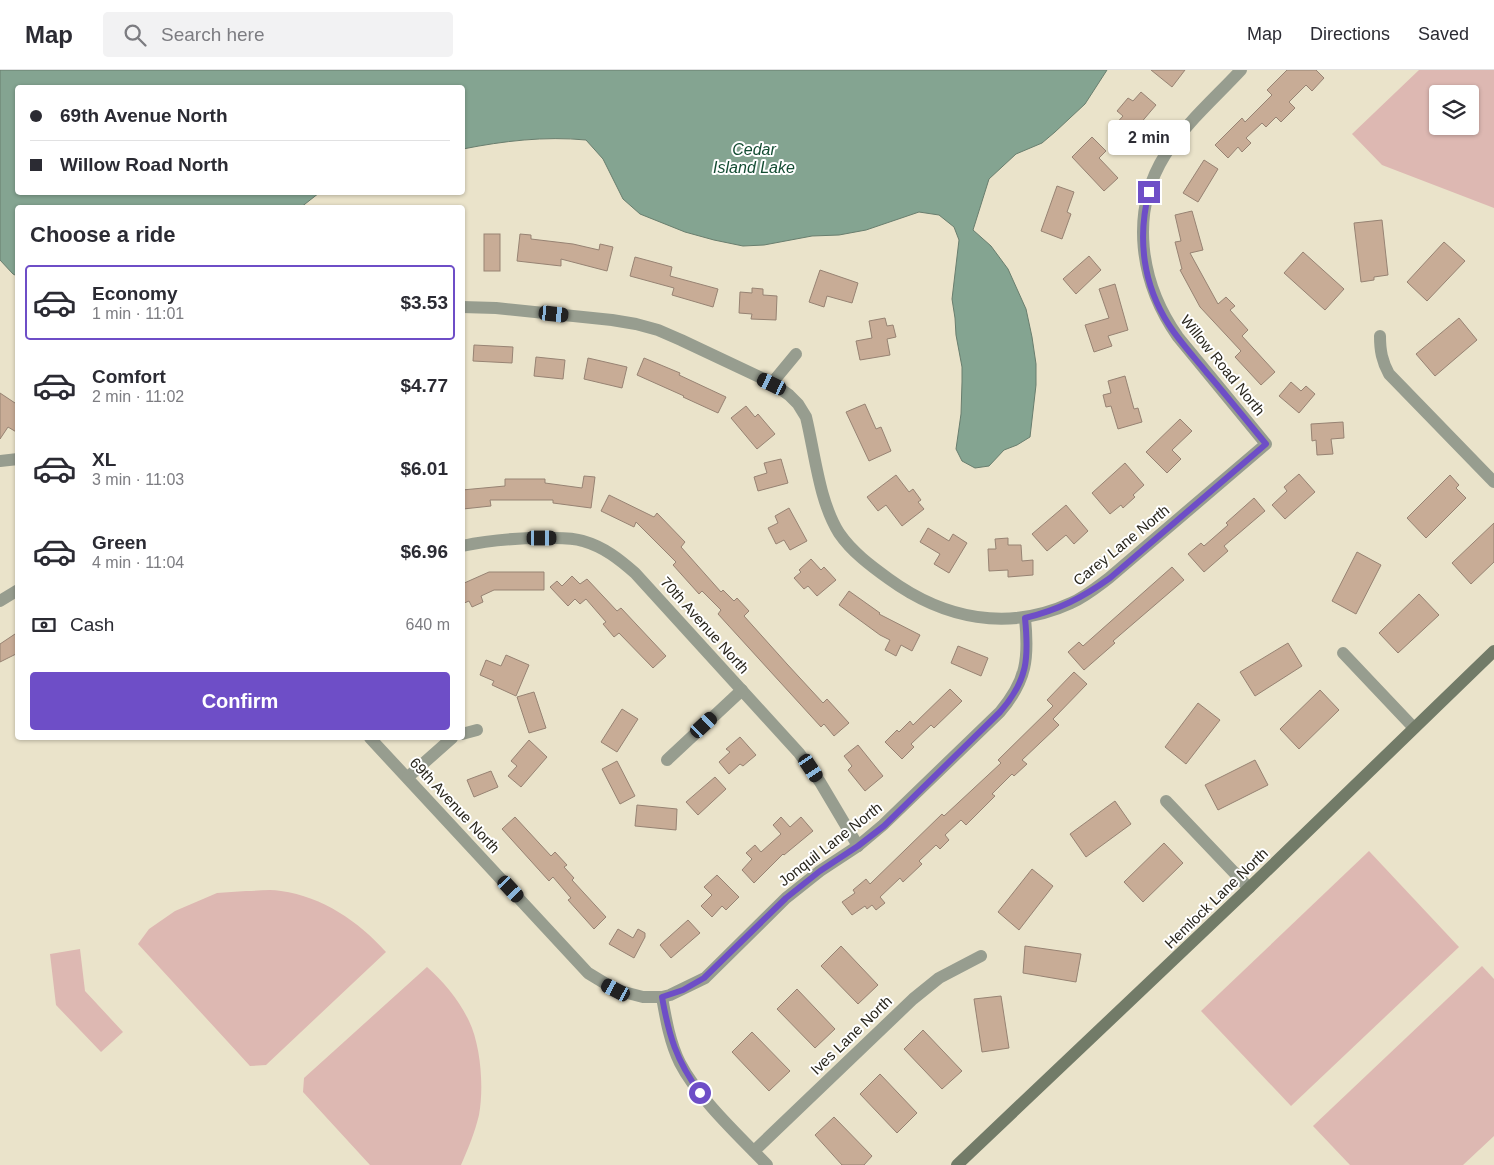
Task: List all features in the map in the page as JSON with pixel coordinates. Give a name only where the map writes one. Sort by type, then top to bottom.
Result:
[{"type":"main road","name":"Hemlock Lane North","points":[[957,1165],[1249,888],[1494,651]]},
{"type":"street","name":"Willow Road North","points":[[1241,70],[1184,131],[1165,155],[1154,179],[1146,206],[1142,231],[1143,249],[1150,285],[1161,312],[1178,337],[1266,444]]},
{"type":"street","name":"Carey Lane North","points":[[465,307],[496,308],[636,324],[658,330],[681,340],[772,384],[789,395],[798,404],[806,417],[828,510],[839,533],[855,553],[901,588],[925,602],[951,612],[978,617],[999,619],[1025,618],[1055,609],[1087,595],[1110,578],[1266,444]]},
{"type":"street","points":[[1380,336],[1382,362],[1390,374],[1494,482]]},
{"type":"street","points":[[772,384],[796,354]]},
{"type":"street","points":[[0,461],[15,459]]},
{"type":"street","name":"70th Avenue North","points":[[465,545],[488,540],[556,538],[581,540],[617,556],[635,573],[799,753],[811,768],[858,846]]},
{"type":"street","points":[[0,601],[15,592]]},
{"type":"street","name":"Jonquil Lane North","points":[[662,997],[683,990],[704,978],[786,898],[820,871],[884,826],[1000,712],[1013,697],[1022,679],[1027,639],[1025,618]]},
{"type":"street","points":[[1343,653],[1414,728]]},
{"type":"street","points":[[667,760],[742,690]]},
{"type":"street","points":[[465,733],[477,730]]},
{"type":"street","name":"69th Avenue North","points":[[372,740],[588,973],[616,990],[643,997],[662,997]]},
{"type":"street","points":[[408,778],[450,740]]},
{"type":"street","points":[[1166,801],[1249,888]]},
{"type":"street","name":"Ives Lane North","points":[[754,1152],[913,998],[939,978],[981,956]]},
{"type":"street","points":[[662,997],[673,1047],[688,1076],[700,1093],[767,1165]]},
{"type":"shaded area","points":[[1419,70],[1494,70],[1494,208],[1382,165],[1352,134]]},
{"type":"shaded area","points":[[1369,851],[1459,947],[1291,1106],[1201,1011]]},
{"type":"shaded area","points":[[268,890],[296,894],[339,912],[364,930],[386,952],[266,1065],[250,1066],[138,944],[149,929],[175,911],[217,893]]},
{"type":"shaded area","points":[[80,949],[85,991],[123,1032],[101,1052],[56,1005],[50,954]]},
{"type":"shaded area","points":[[1482,966],[1494,979],[1494,1136],[1463,1165],[1350,1165],[1313,1126]]},
{"type":"shaded area","points":[[427,967],[456,999],[473,1031],[479,1055],[481,1080],[479,1115],[461,1165],[370,1165],[303,1092],[304,1078]]},
{"type":"water","name":"Cedar Island Lake","points":[[0,70],[1107,70],[1085,104],[1055,132],[1042,143],[1016,154],[989,179],[973,230],[991,246],[1008,269],[1026,309],[1036,364],[1036,385],[1030,437],[1004,450],[989,466],[975,468],[962,461],[956,449],[961,414],[962,367],[952,299],[959,240],[954,227],[939,215],[919,212],[866,230],[839,235],[812,236],[764,245],[743,246],[714,240],[685,232],[640,214],[623,199],[603,159],[586,140],[524,140],[465,149],[465,85],[15,85],[15,195],[316,195],[304,205],[15,205],[15,275],[0,260]]},
{"type":"building","points":[[1151,70],[1185,70],[1172,87]]},
{"type":"building","points":[[1287,70],[1316,70],[1324,78],[1312,91],[1306,85],[1289,102],[1295,108],[1281,122],[1276,117],[1266,127],[1262,123],[1246,138],[1251,143],[1242,152],[1238,147],[1228,158],[1215,145],[1242,118],[1245,122],[1272,95],[1267,90]]},
{"type":"building","points":[[1141,92],[1156,105],[1128,138],[1114,126],[1123,116],[1117,111],[1128,98],[1133,101]]},
{"type":"building","points":[[1092,137],[1106,151],[1099,158],[1118,178],[1104,191],[1072,157]]},
{"type":"building","points":[[1204,160],[1218,169],[1198,202],[1183,193]]},
{"type":"building","points":[[1057,186],[1074,192],[1067,212],[1071,214],[1062,239],[1041,231]]},
{"type":"building","points":[[1192,211],[1203,250],[1190,253],[1218,304],[1226,297],[1235,306],[1230,310],[1248,330],[1242,336],[1275,372],[1261,385],[1235,357],[1241,351],[1200,307],[1180,270],[1182,269],[1175,242],[1181,241],[1175,215]]},
{"type":"building","points":[[1382,220],[1388,275],[1374,277],[1374,280],[1361,282],[1354,223]]},
{"type":"building","points":[[484,234],[500,234],[500,271],[484,271]]},
{"type":"building","points":[[520,234],[531,235],[531,239],[573,244],[599,250],[600,244],[613,247],[607,271],[561,259],[561,266],[517,261]]},
{"type":"building","points":[[1444,242],[1465,261],[1427,301],[1407,282]]},
{"type":"building","points":[[1303,252],[1344,289],[1325,310],[1284,273]]},
{"type":"building","points":[[1089,256],[1101,270],[1076,294],[1063,279]]},
{"type":"building","points":[[635,257],[672,267],[670,276],[718,289],[713,307],[672,295],[674,288],[630,276]]},
{"type":"building","points":[[820,270],[858,283],[852,303],[827,296],[824,307],[809,302]]},
{"type":"building","points":[[1115,284],[1128,330],[1108,336],[1112,346],[1094,352],[1085,325],[1109,318],[1099,289]]},
{"type":"building","points":[[752,288],[763,289],[763,295],[777,296],[776,320],[751,319],[752,314],[739,313],[740,292],[752,293]]},
{"type":"building","points":[[885,318],[887,326],[893,325],[896,337],[887,339],[890,355],[860,360],[856,341],[872,338],[869,321]]},
{"type":"building","points":[[1459,318],[1477,340],[1435,376],[1416,354]]},
{"type":"building","points":[[474,345],[513,347],[512,363],[473,361]]},
{"type":"building","points":[[536,357],[565,360],[563,379],[534,376]]},
{"type":"building","points":[[588,358],[627,367],[622,388],[584,379]]},
{"type":"building","points":[[644,358],[680,373],[679,375],[726,397],[718,413],[637,375]]},
{"type":"building","points":[[1125,376],[1134,409],[1138,408],[1142,422],[1118,429],[1111,406],[1106,407],[1103,395],[1111,393],[1108,381]]},
{"type":"building","points":[[1291,382],[1301,391],[1306,386],[1315,394],[1299,413],[1279,396]]},
{"type":"building","points":[[0,393],[15,403],[15,431],[8,427],[0,439]]},
{"type":"building","points":[[865,404],[876,429],[881,427],[891,451],[869,461],[846,412]]},
{"type":"building","points":[[746,406],[755,417],[758,414],[775,434],[757,449],[731,418]]},
{"type":"building","points":[[1180,419],[1192,431],[1172,450],[1181,459],[1167,473],[1146,452]]},
{"type":"building","points":[[1343,422],[1344,438],[1331,439],[1333,454],[1317,455],[1316,440],[1312,441],[1311,424]]},
{"type":"building","points":[[781,459],[788,483],[758,491],[754,477],[767,473],[764,463]]},
{"type":"building","points":[[1125,463],[1144,485],[1123,508],[1121,505],[1110,514],[1092,493]]},
{"type":"building","points":[[1299,474],[1315,492],[1285,519],[1272,505],[1287,491],[1284,487]]},
{"type":"building","points":[[896,475],[909,492],[913,489],[921,500],[918,502],[924,509],[902,526],[886,505],[878,511],[867,497]]},
{"type":"building","points":[[1450,475],[1459,485],[1456,488],[1466,498],[1426,538],[1407,518]]},
{"type":"building","points":[[584,476],[595,477],[591,508],[553,503],[553,500],[490,500],[491,506],[465,509],[465,490],[505,486],[505,479],[545,479],[545,483],[582,488]]},
{"type":"building","points":[[609,495],[654,517],[657,513],[685,542],[681,547],[721,592],[723,590],[734,601],[737,598],[749,611],[744,616],[787,664],[823,703],[827,699],[849,723],[834,736],[824,724],[821,727],[718,614],[721,610],[702,591],[699,594],[673,565],[676,562],[636,522],[634,527],[601,511]]},
{"type":"building","points":[[1254,498],[1265,511],[1224,546],[1228,551],[1204,572],[1188,554],[1201,543],[1204,546]]},
{"type":"building","points":[[1066,505],[1088,531],[1074,544],[1066,535],[1047,551],[1032,534]]},
{"type":"building","points":[[789,508],[807,541],[790,550],[784,540],[776,544],[768,528],[778,523],[775,516]]},
{"type":"building","points":[[1494,523],[1494,562],[1471,584],[1452,563]]},
{"type":"building","points":[[928,528],[949,541],[953,534],[967,543],[949,573],[934,564],[940,554],[920,542]]},
{"type":"building","points":[[1008,538],[1008,545],[1021,545],[1022,561],[1033,560],[1033,575],[1008,577],[1008,570],[989,571],[988,549],[996,549],[995,539]]},
{"type":"building","points":[[1357,552],[1381,565],[1356,614],[1332,601]]},
{"type":"building","points":[[811,559],[821,570],[824,567],[836,580],[817,596],[808,586],[804,589],[794,578],[801,572],[799,570]]},
{"type":"building","points":[[1172,567],[1184,580],[1113,641],[1115,643],[1084,670],[1068,652],[1079,642],[1083,646]]},
{"type":"building","points":[[489,572],[544,572],[544,590],[494,590],[481,596],[483,602],[472,607],[469,601],[465,603],[465,583]]},
{"type":"building","points":[[572,576],[580,584],[587,579],[617,611],[621,608],[666,656],[653,668],[619,633],[614,637],[603,624],[606,622],[586,599],[580,604],[575,599],[568,606],[550,587],[557,581],[562,586]]},
{"type":"building","points":[[849,591],[879,614],[920,635],[912,651],[901,645],[896,656],[885,650],[890,640],[880,635],[839,605]]},
{"type":"building","points":[[1419,594],[1439,615],[1398,653],[1379,633]]},
{"type":"building","points":[[15,634],[15,654],[0,662],[0,644]]},
{"type":"building","points":[[1288,643],[1302,666],[1255,696],[1240,672]]},
{"type":"building","points":[[958,646],[988,658],[981,676],[951,663]]},
{"type":"building","points":[[506,655],[529,665],[516,696],[492,685],[494,681],[480,675],[486,660],[501,666]]},
{"type":"building","points":[[1074,672],[1087,684],[1053,719],[1059,725],[1022,760],[1027,764],[1014,776],[1012,774],[992,794],[995,796],[966,825],[961,820],[945,835],[949,840],[940,849],[936,845],[919,861],[922,864],[903,882],[900,878],[880,897],[885,903],[876,910],[872,905],[867,909],[865,906],[852,915],[842,902],[855,893],[853,890],[866,879],[870,884],[942,814],[944,816],[1001,763],[998,760],[1053,706],[1047,700]]},
{"type":"building","points":[[950,689],[962,701],[934,728],[931,725],[911,744],[914,747],[902,759],[885,742],[910,721],[913,725]]},
{"type":"building","points":[[1320,690],[1339,710],[1299,749],[1280,729]]},
{"type":"building","points":[[534,692],[546,728],[529,733],[517,697]]},
{"type":"building","points":[[1198,703],[1220,720],[1186,764],[1165,747]]},
{"type":"building","points":[[622,709],[638,719],[617,752],[601,742]]},
{"type":"building","points":[[740,737],[756,755],[743,766],[740,764],[729,774],[719,762],[730,752],[726,749]]},
{"type":"building","points":[[529,740],[547,757],[521,787],[508,776],[517,766],[511,761]]},
{"type":"building","points":[[858,745],[883,776],[865,791],[848,770],[852,766],[844,756]]},
{"type":"building","points":[[1255,760],[1268,785],[1218,810],[1205,785]]},
{"type":"building","points":[[617,761],[635,796],[620,804],[602,769]]},
{"type":"building","points":[[491,771],[498,787],[474,797],[467,780]]},
{"type":"building","points":[[715,777],[726,789],[698,815],[686,802]]},
{"type":"building","points":[[1115,801],[1131,824],[1086,857],[1070,834]]},
{"type":"building","points":[[637,805],[677,809],[676,830],[635,826]]},
{"type":"building","points":[[515,817],[551,856],[555,852],[567,865],[564,867],[574,878],[572,880],[606,917],[594,929],[568,900],[571,898],[553,877],[549,881],[502,829]]},
{"type":"building","points":[[781,817],[790,827],[801,817],[813,831],[783,854],[754,883],[742,870],[752,859],[746,853],[755,845],[761,852],[781,834],[773,825]]},
{"type":"building","points":[[1164,843],[1183,863],[1143,902],[1124,882]]},
{"type":"building","points":[[1032,869],[1053,886],[1019,930],[998,912]]},
{"type":"building","points":[[717,875],[739,897],[726,910],[722,906],[712,917],[701,906],[712,895],[704,887]]},
{"type":"building","points":[[688,920],[700,933],[671,958],[660,945]]},
{"type":"building","points":[[618,929],[633,938],[638,929],[645,933],[645,937],[634,958],[609,944]]},
{"type":"building","points":[[841,946],[878,985],[858,1004],[821,966]]},
{"type":"building","points":[[1025,946],[1081,954],[1076,982],[1023,973]]},
{"type":"building","points":[[797,989],[835,1029],[815,1048],[777,1009]]},
{"type":"building","points":[[1001,996],[1009,1048],[982,1052],[974,999]]},
{"type":"building","points":[[923,1030],[962,1071],[942,1089],[904,1049]]},
{"type":"building","points":[[752,1032],[790,1071],[769,1091],[732,1052]]},
{"type":"building","points":[[880,1074],[917,1113],[897,1133],[860,1094]]},
{"type":"building","points":[[834,1117],[872,1156],[864,1165],[842,1165],[815,1135]]},
{"type":"route","points":[[700,1093],[680,1063],[673,1047],[662,997],[683,990],[704,978],[786,898],[820,871],[884,826],[1000,712],[1013,697],[1022,679],[1027,639],[1025,618],[1055,609],[1087,595],[1110,578],[1266,444],[1178,337],[1161,312],[1150,285],[1144,255],[1142,231],[1149,192]]}]
